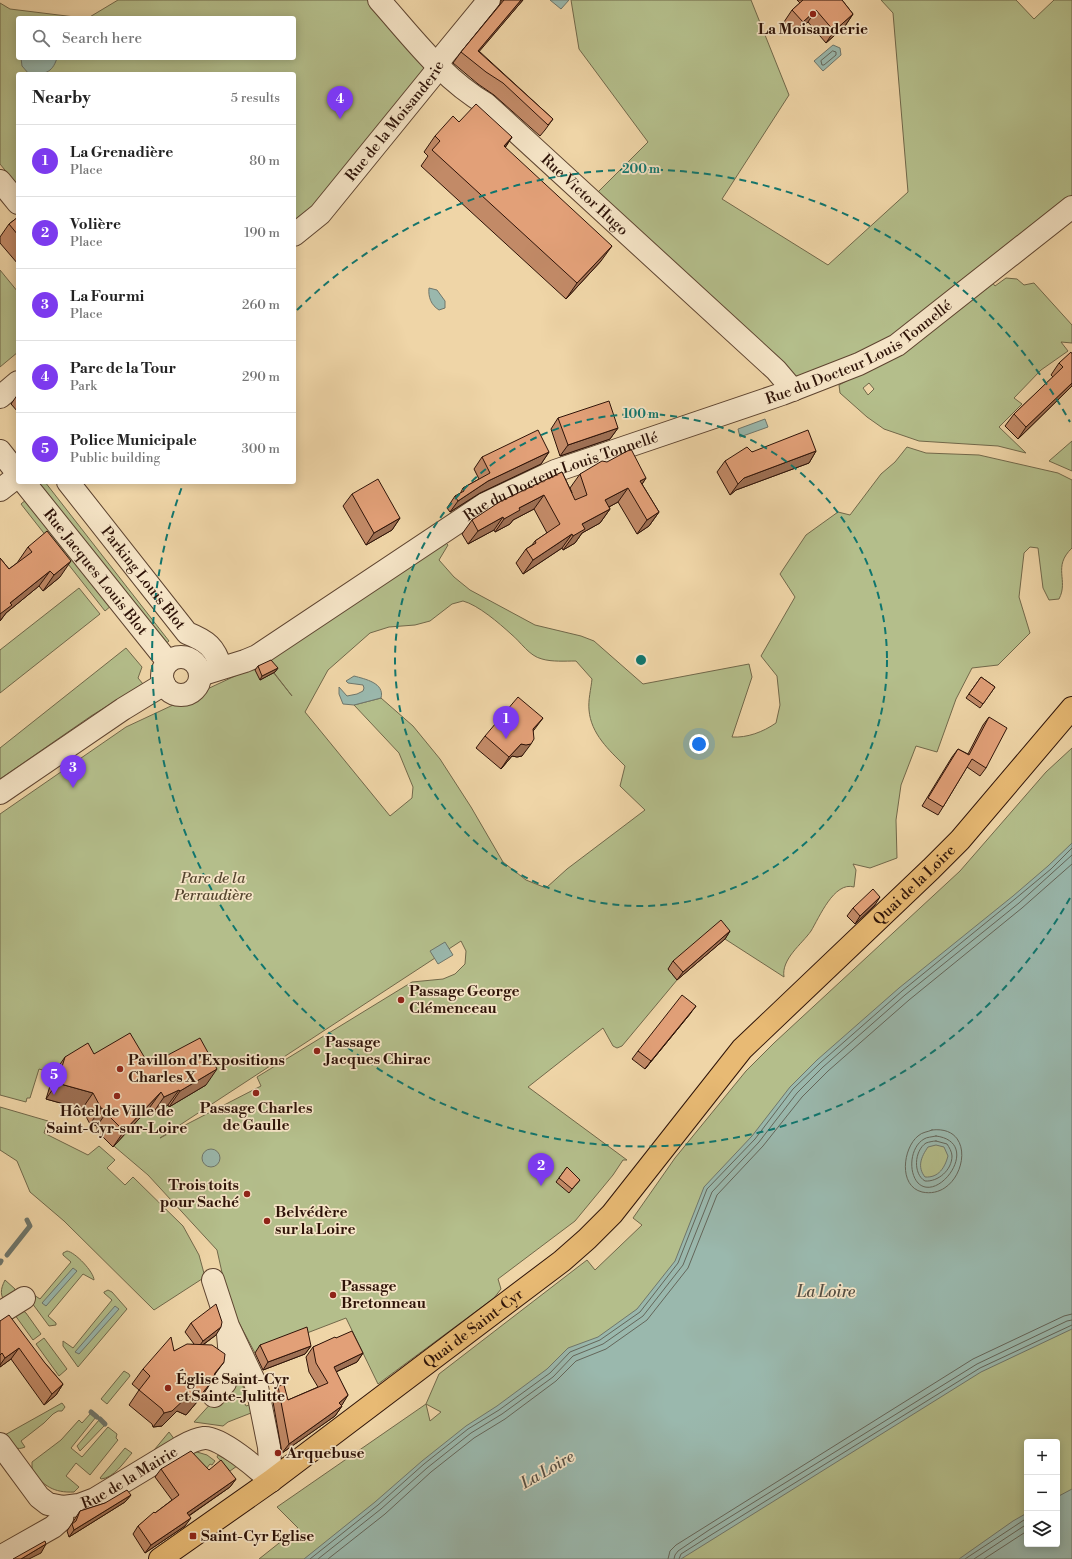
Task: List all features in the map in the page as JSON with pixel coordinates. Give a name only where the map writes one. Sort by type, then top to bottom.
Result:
[{"type":"main road","name":"Quai de la Loire","points":[[742,1049],[931,870],[960,840],[1072,708]]},
{"type":"main road","name":"Quai de Saint-Cyr","points":[[160,1559],[271,1481],[562,1261],[612,1214],[742,1049]]},
{"type":"street","name":"Rue Victor Hugo","points":[[379,0],[437,66],[469,94],[486,104],[776,370],[793,390]]},
{"type":"street","name":"Rue de la Moisanderie","points":[[296,233],[320,214],[433,75],[443,56],[489,0]]},
{"type":"street","points":[[0,181],[16,201]]},
{"type":"street","name":"Rue du Docteur Louis Tonnellé","points":[[200,675],[257,656],[485,504],[555,471],[793,390],[859,364],[897,345],[1072,207]]},
{"type":"street","points":[[0,396],[16,384]]},
{"type":"street","points":[[0,490],[13,464]]},
{"type":"street","name":"Rue Jacques Louis Blot","points":[[26,484],[168,662]]},
{"type":"street","name":"Parking Louis Blot","points":[[70,484],[187,633],[202,638],[211,647],[218,658],[221,668]]},
{"type":"street","points":[[181,657],[193,661],[197,666],[200,675],[198,684],[194,689],[189,693],[183,694],[172,692],[164,684],[162,672],[168,662],[174,658],[181,657]]},
{"type":"street","points":[[0,793],[123,709],[164,684]]},
{"type":"street","points":[[213,1280],[228,1326],[257,1387],[269,1447],[271,1481]]},
{"type":"street","points":[[0,1313],[24,1298]]},
{"type":"street","points":[[214,1396],[224,1383],[230,1358],[228,1326]]},
{"type":"street","name":"Rue de la Mairie","points":[[0,1444],[39,1497],[48,1504],[63,1507],[78,1505],[95,1499],[181,1447],[205,1438],[223,1445],[249,1462],[271,1481]]},
{"type":"street","points":[[0,1557],[53,1527],[62,1518],[63,1507]]},
{"type":"green space","points":[[118,0],[371,0],[429,65],[311,211],[296,223],[296,72],[16,72],[16,184],[0,164],[0,3],[10,9],[67,16],[16,16],[16,60],[296,60],[296,16],[91,16]]},
{"type":"green space","points":[[571,0],[751,0],[789,95],[722,199],[828,265],[908,192],[893,13],[881,0],[1016,0],[1034,19],[1054,0],[1072,0],[1072,202],[894,339],[791,379],[591,199],[648,142],[579,49]]},
{"type":"green space","points":[[0,270],[16,290],[16,354],[0,367]]},
{"type":"green space","points":[[1006,278],[1017,279],[1024,285],[1034,283],[1072,325],[1072,343],[1061,342],[1068,351],[1041,370],[1014,398],[1022,404],[999,427],[1026,453],[998,446],[919,441],[884,429],[867,417],[840,393],[839,385],[902,352],[991,281],[995,286]],"holes":[[[869,383],[874,389],[868,395],[863,388]]]},
{"type":"green space","points":[[1072,441],[1072,471],[1049,461]]},
{"type":"green space","name":"Parc de la Perraudière","points":[[907,447],[926,453],[979,455],[1058,473],[1072,480],[1072,548],[1063,561],[1062,592],[1059,599],[1049,600],[1043,588],[1038,548],[1030,547],[1024,553],[1019,597],[1030,633],[998,665],[972,668],[956,699],[937,752],[916,746],[901,785],[896,820],[897,858],[870,868],[853,864],[856,870],[854,887],[847,887],[840,890],[828,902],[811,931],[789,958],[784,970],[784,977],[725,939],[715,928],[668,969],[677,980],[622,1046],[617,1048],[613,1046],[603,1028],[528,1087],[627,1160],[623,1160],[613,1175],[575,1221],[498,1279],[501,1289],[494,1298],[378,1384],[346,1318],[255,1353],[229,1304],[217,1250],[148,1175],[115,1147],[56,1074],[39,1069],[30,1098],[27,1098],[26,1102],[0,1095],[0,814],[126,727],[265,662],[292,696],[265,661],[446,543],[448,545],[439,560],[454,577],[470,590],[535,625],[581,636],[594,641],[643,684],[749,664],[752,677],[732,737],[760,732],[776,723],[780,705],[777,676],[761,656],[795,597],[780,574],[806,535],[838,512],[850,515],[881,474],[895,462]],"holes":[[[463,601],[475,606],[488,615],[515,637],[533,655],[550,661],[576,661],[592,679],[589,710],[593,727],[602,741],[625,766],[620,786],[645,810],[567,869],[546,888],[526,880],[503,862],[471,807],[440,759],[413,726],[381,698],[354,705],[399,753],[413,787],[412,798],[390,816],[305,712],[328,670],[370,633],[389,627],[415,625],[430,621],[452,604]],[[461,941],[466,951],[465,964],[455,974],[443,979],[412,982],[257,1077],[261,1086],[160,1138]]]},
{"type":"green space","points":[[38,484],[47,484],[169,641],[164,645]]},
{"type":"green space","points":[[27,499],[112,605],[105,611],[21,504]]},
{"type":"green space","points":[[79,588],[100,614],[0,693],[0,650]]},
{"type":"green space","points":[[126,648],[142,667],[138,678],[143,684],[91,716],[0,779],[0,748]]},
{"type":"green space","name":"La Loire","points":[[1072,748],[1072,1559],[259,1559],[298,1528],[277,1507],[426,1404],[439,1374],[587,1260],[595,1270],[642,1225],[633,1218],[675,1158],[746,1071],[774,1043],[960,871],[1046,772]],"holes":[[[426,1404],[441,1412],[430,1421]]]},
{"type":"green space","points":[[0,1107],[48,1121],[44,1133],[88,1155],[99,1146],[115,1160],[107,1168],[125,1185],[133,1177],[183,1226],[199,1255],[205,1277],[154,1310],[64,1221],[30,1192],[17,1161],[0,1150]]},
{"type":"green space","points":[[67,1251],[75,1255],[84,1263],[91,1272],[94,1280],[83,1274],[48,1316],[56,1323],[56,1325],[49,1326],[29,1299],[31,1293],[40,1299],[71,1262],[63,1255],[63,1253]]},
{"type":"green space","points":[[5,1280],[15,1289],[15,1295],[6,1304],[1,1292]]},
{"type":"green space","points":[[108,1290],[112,1292],[127,1309],[78,1367],[63,1346],[63,1341],[73,1348],[112,1300],[104,1293]]},
{"type":"green space","points":[[21,1309],[26,1313],[41,1334],[33,1340],[12,1311]]},
{"type":"green space","points":[[44,1338],[67,1369],[59,1376],[36,1344]]},
{"type":"green space","points":[[233,1358],[247,1372],[239,1375],[246,1395],[243,1400],[246,1406],[258,1402],[251,1413],[228,1422],[223,1426],[194,1422],[214,1400]]},
{"type":"green space","points":[[124,1371],[130,1376],[107,1404],[101,1399]]},
{"type":"green space","points":[[62,1403],[65,1407],[62,1411],[58,1411],[53,1414],[21,1441],[25,1447],[15,1448],[3,1436]]},
{"type":"green space","points":[[91,1413],[96,1417],[71,1448],[82,1457],[108,1427],[117,1434],[116,1438],[118,1440],[90,1475],[76,1463],[66,1476],[79,1487],[74,1492],[55,1490],[36,1476],[32,1470],[32,1462],[61,1440],[79,1420],[82,1423]]},
{"type":"green space","points":[[99,1420],[105,1425],[80,1451],[77,1446]]},
{"type":"green space","points":[[169,1432],[175,1440],[150,1455]]},
{"type":"green space","points":[[125,1448],[132,1453],[114,1473],[101,1479],[100,1478]]},
{"type":"green space","points":[[197,1452],[207,1455],[215,1461],[212,1465],[210,1464],[202,1474],[192,1453]]},
{"type":"green space","points":[[218,1455],[237,1466],[230,1471],[217,1457]]},
{"type":"water","points":[[550,0],[569,0],[561,9]]},
{"type":"water","points":[[833,45],[840,48],[841,55],[823,71],[814,61]]},
{"type":"water","points":[[21,60],[56,60],[53,67],[47,72],[27,72],[22,66]]},
{"type":"water","points":[[429,288],[437,290],[445,301],[445,308],[439,310],[434,306],[429,295]]},
{"type":"water","points":[[765,419],[768,427],[740,437],[738,429]]},
{"type":"water","points":[[354,676],[368,680],[377,685],[380,689],[381,698],[354,705],[343,704],[339,694],[339,687],[347,696],[363,691],[363,685],[348,683],[346,681]]},
{"type":"water","name":"La Loire","points":[[1072,843],[1072,1329],[981,1372],[681,1559],[304,1559],[466,1426],[497,1406],[547,1369],[568,1348],[598,1337],[637,1309],[675,1261],[704,1187],[752,1136],[790,1087],[817,1060],[899,988],[1048,866]],"holes":[[[936,1145],[944,1147],[948,1156],[943,1168],[938,1174],[925,1177],[921,1170],[921,1162],[928,1147]]]},
{"type":"water","points":[[445,942],[453,955],[438,964],[430,951]]},
{"type":"water","points":[[211,1149],[217,1152],[220,1158],[217,1164],[211,1167],[205,1164],[202,1158],[205,1152]]},
{"type":"water","points":[[73,1268],[77,1271],[46,1306],[42,1303]]},
{"type":"water","points":[[115,1306],[119,1309],[79,1354],[75,1352]]},
{"type":"water","points":[[1072,1489],[1072,1559],[959,1559],[1024,1515],[1024,1547],[1060,1547],[1060,1495]]},
{"type":"building","points":[[504,0],[521,0],[478,51],[553,119],[548,125],[503,83],[486,72],[461,52]]},
{"type":"building","points":[[803,0],[842,0],[853,14],[834,31],[816,10],[803,22],[792,10]]},
{"type":"building","points":[[476,104],[512,137],[504,146],[612,246],[577,283],[432,150],[440,141],[435,136],[453,116],[459,122]]},
{"type":"building","points":[[16,219],[16,233],[9,224]]},
{"type":"building","points":[[1071,352],[1072,383],[1026,427],[1014,414],[1063,367],[1059,363]]},
{"type":"building","points":[[609,401],[618,428],[568,445],[558,418]]},
{"type":"building","points":[[538,430],[549,452],[488,481],[458,501],[455,496],[464,491],[463,488],[490,473],[482,457]]},
{"type":"building","points":[[808,430],[816,451],[744,478],[738,484],[725,461],[747,447],[752,452]]},
{"type":"building","points":[[631,449],[646,478],[640,481],[659,512],[647,520],[628,488],[605,500],[610,509],[582,524],[585,529],[573,536],[572,534],[533,560],[526,549],[560,524],[544,495],[519,508],[520,510],[504,519],[503,517],[478,531],[472,520],[501,501],[562,472],[575,500],[587,495],[580,474],[602,461],[607,462]]},
{"type":"building","points":[[378,479],[400,518],[374,533],[352,494]]},
{"type":"building","points":[[47,531],[71,561],[54,575],[50,571],[10,603],[12,605],[0,614],[0,558],[9,569],[32,552],[28,547]]},
{"type":"building","points":[[271,660],[278,668],[262,676],[258,666]]},
{"type":"building","points":[[981,677],[995,687],[983,704],[969,694]]},
{"type":"building","points":[[518,697],[543,718],[533,729],[534,739],[531,744],[521,744],[509,757],[485,736]]},
{"type":"building","points":[[989,717],[1007,728],[986,768],[972,759],[943,807],[928,798],[958,749],[969,755]]},
{"type":"building","points":[[873,889],[880,897],[860,916],[853,908]]},
{"type":"building","points":[[721,920],[730,931],[683,972],[673,961]]},
{"type":"building","points":[[682,995],[696,1006],[651,1061],[638,1051]]},
{"type":"building","name":"Hôtel de Ville de Saint-Cyr-sur-Loire","points":[[130,1033],[149,1065],[200,1038],[217,1069],[180,1091],[179,1090],[164,1097],[161,1092],[124,1131],[108,1115],[108,1110],[101,1108],[93,1093],[57,1083],[65,1057],[88,1043],[94,1054]]},
{"type":"building","points":[[567,1167],[580,1180],[572,1189],[559,1178]]},
{"type":"building","points":[[216,1304],[222,1322],[221,1327],[203,1341],[191,1323]]},
{"type":"building","points":[[9,1315],[45,1363],[63,1384],[52,1394],[19,1348],[5,1358],[2,1353],[0,1355],[0,1321]]},
{"type":"building","points":[[307,1327],[311,1346],[268,1362],[260,1345]]},
{"type":"building","points":[[352,1331],[363,1353],[334,1367],[348,1395],[339,1403],[342,1406],[289,1444],[278,1386],[284,1385],[288,1400],[328,1383],[316,1363],[313,1347]]},
{"type":"building","points":[[171,1337],[174,1351],[187,1344],[212,1345],[225,1354],[224,1362],[215,1373],[212,1381],[197,1400],[188,1396],[172,1411],[164,1413],[162,1409],[139,1390],[150,1376],[143,1369]]},
{"type":"building","points":[[191,1451],[209,1470],[221,1460],[236,1479],[187,1513],[191,1518],[151,1545],[138,1526],[154,1512],[155,1513],[179,1495],[161,1469]]},
{"type":"building","points":[[127,1490],[131,1495],[74,1530],[72,1524],[76,1521],[80,1511],[105,1503]]},
{"type":"building","points":[[45,1541],[46,1544],[21,1559],[13,1559]]},
{"type":"waterway","points":[[7,1255],[30,1226],[27,1220]]},
{"type":"waterway","points":[[91,1412],[97,1417]]},
{"type":"waterway","points":[[100,1419],[105,1424]]},
{"type":"place","name":"La Moisanderie","points":[[813,14]]},
{"type":"place","name":"Parc de la Tour","points":[[340,119]]},
{"type":"place","name":"La Grenadière","points":[[506,739]]},
{"type":"place","name":"La Fourmi","points":[[73,788]]},
{"type":"place","name":"Passage George Clémenceau","points":[[401,1000]]},
{"type":"place","name":"Passage Jacques Chirac","points":[[317,1051]]},
{"type":"place","name":"Pavillon d'Expositions Charles X","points":[[120,1069]]},
{"type":"place","name":"Passage Charles de Gaulle","points":[[256,1093]]},
{"type":"place","name":"Police Municipale","points":[[54,1095]]},
{"type":"place","name":"Hôtel de Ville de Saint-Cyr-sur-Loire","points":[[117,1096]]},
{"type":"place","name":"Volière","points":[[541,1186]]},
{"type":"place","name":"Trois toits pour Saché","points":[[247,1194]]},
{"type":"place","name":"Belvédère sur la Loire","points":[[267,1221]]},
{"type":"place","name":"Passage Bretonneau","points":[[333,1295]]},
{"type":"place","name":"Église Saint-Cyr et Sainte-Julitte","points":[[168,1388]]},
{"type":"place","name":"Arquebuse","points":[[278,1453]]},
{"type":"place","name":"Saint-Cyr Eglise","points":[[193,1536]]}]
